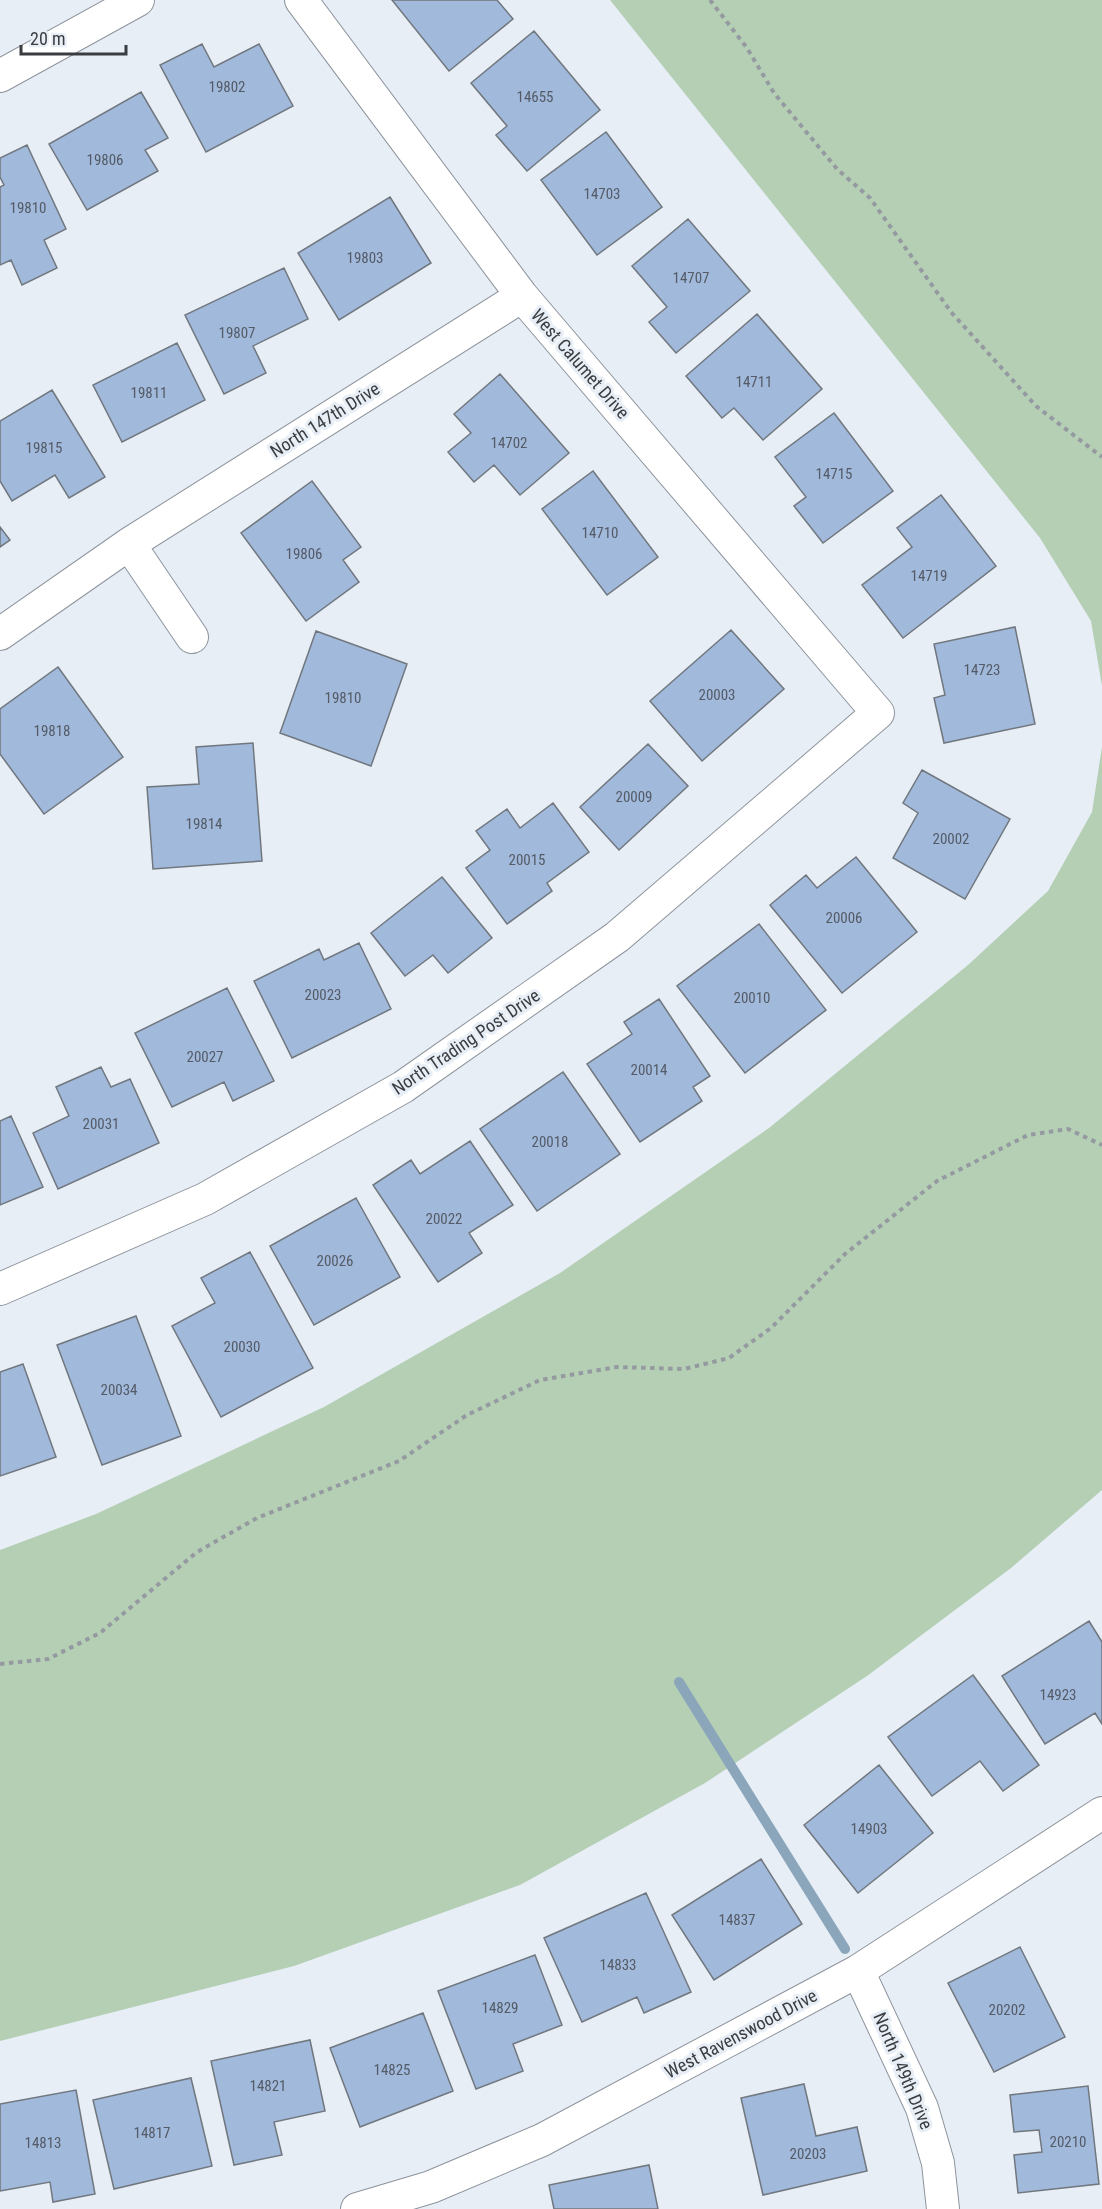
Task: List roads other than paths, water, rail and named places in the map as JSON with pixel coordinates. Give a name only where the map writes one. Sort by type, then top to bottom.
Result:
[{"type":"street","points":[[0,75],[138,0]]},
{"type":"street","name":"West Calumet Drive","points":[[301,0],[522,296],[878,713]]},
{"type":"street","name":"North 147th Drive","points":[[0,634],[129,544],[522,296]]},
{"type":"street","points":[[129,544],[192,637]]},
{"type":"street","name":"North Trading Post Drive","points":[[0,1289],[205,1199],[402,1087],[617,937],[878,713]]},
{"type":"street","name":"West Ravenswood Drive","points":[[357,2209],[435,2198],[858,1971],[1102,1813]]},
{"type":"street","name":"North 149th Drive","points":[[858,1971],[922,2108],[938,2163],[943,2209]]},
{"type":"waterway","points":[[679,1682],[845,1949]]}]
